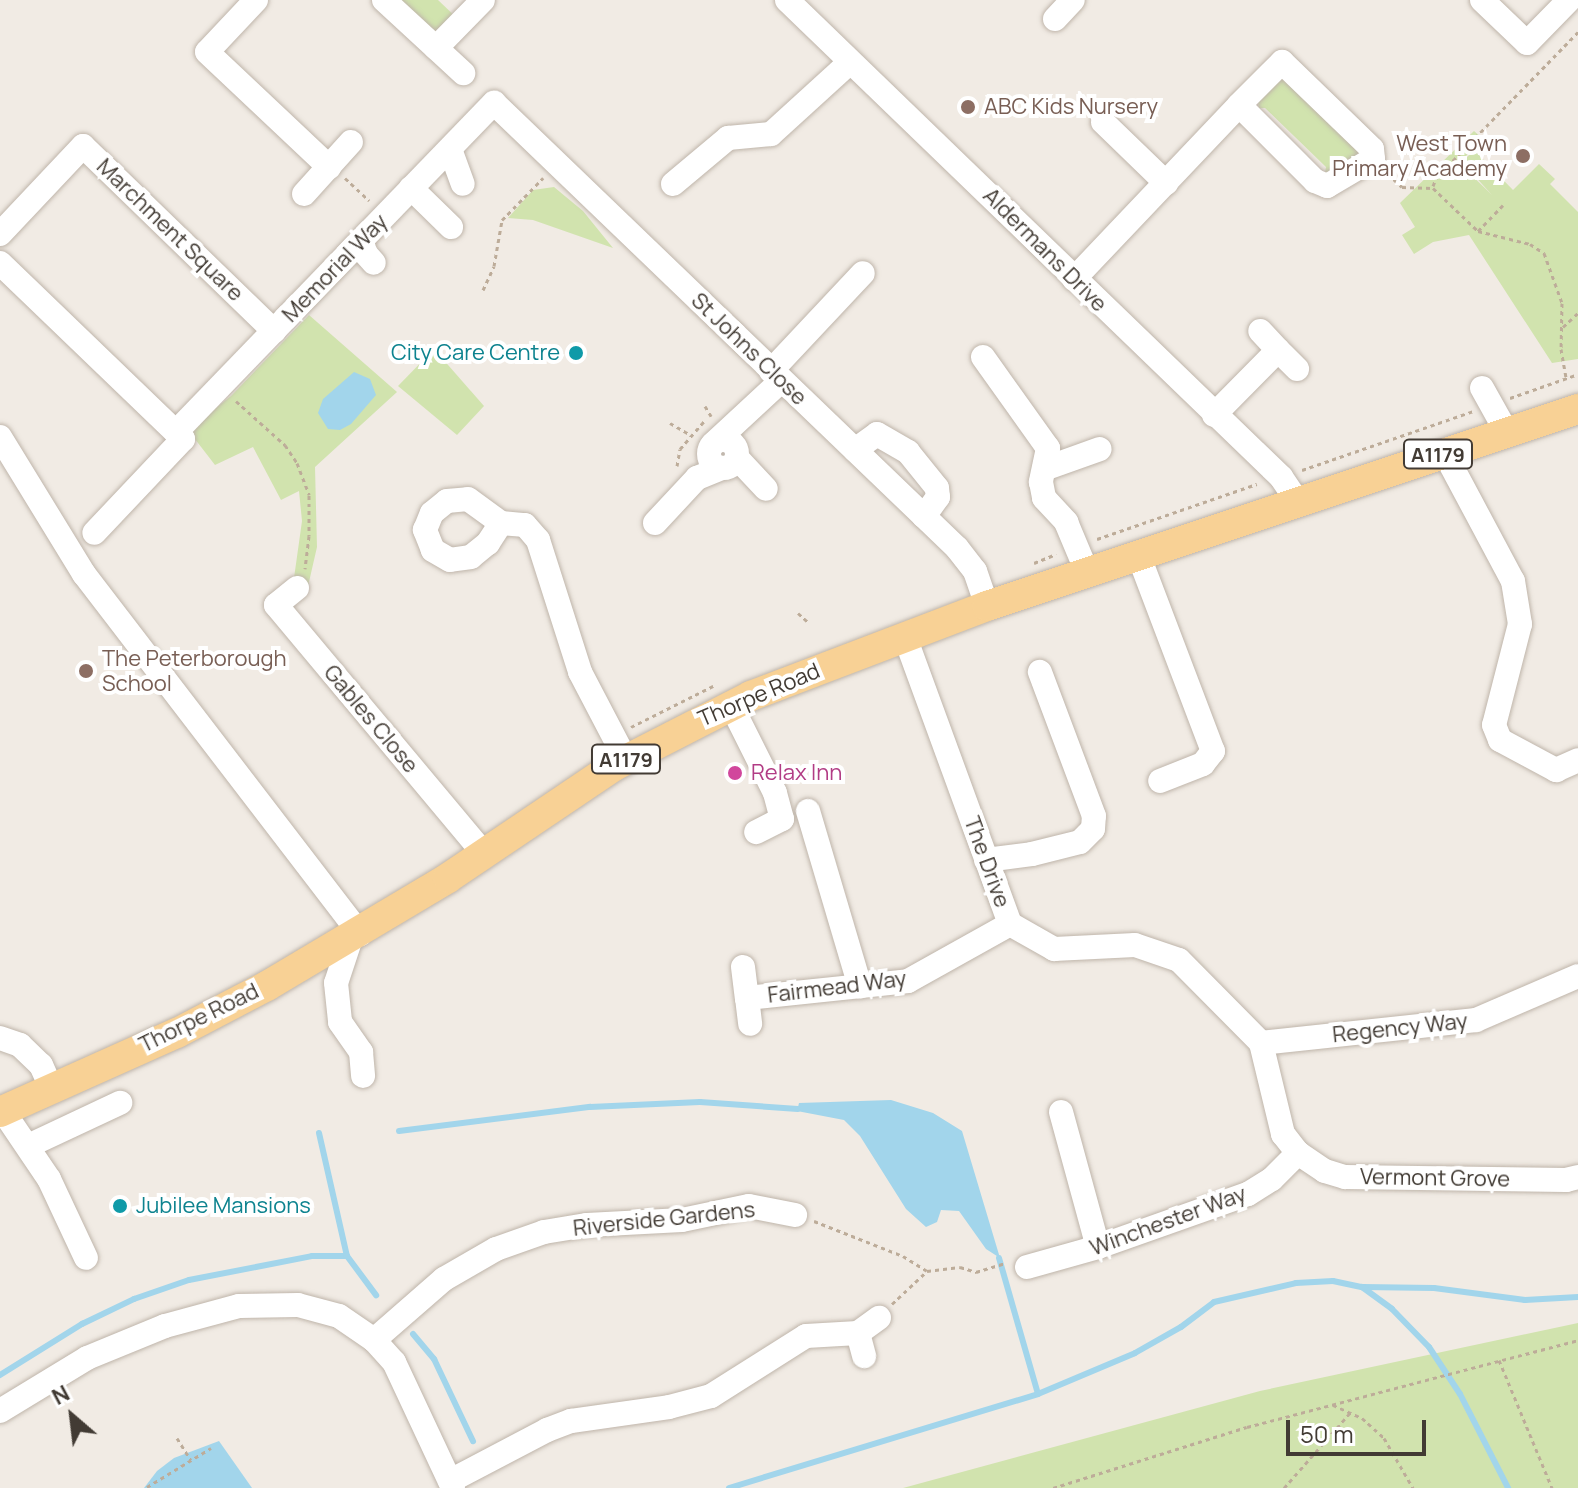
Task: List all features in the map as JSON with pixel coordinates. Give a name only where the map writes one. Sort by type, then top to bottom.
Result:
[{"type":"main road","name":"Thorpe Road","points":[[1,1111],[177,1033],[356,936],[626,760],[731,705],[987,606],[1082,559],[1138,554],[1578,409]]},
{"type":"street","points":[[256,0],[207,52],[337,158],[304,194]]},
{"type":"street","points":[[384,0],[463,73]]},
{"type":"street","points":[[436,48],[483,0]]},
{"type":"street","name":"Aldermans Drive","points":[[787,0],[1281,477],[1298,502]]},
{"type":"street","points":[[1055,19],[1073,0]]},
{"type":"street","points":[[1482,0],[1527,43],[1569,0]]},
{"type":"street","points":[[673,184],[728,138],[771,134],[850,62]]},
{"type":"street","points":[[1074,279],[1239,105],[1282,62],[1372,149],[1373,159],[1327,186],[1315,181],[1239,105]]},
{"type":"street","name":"Memorial Way","points":[[94,533],[183,439],[176,432],[274,331],[362,254],[385,215],[494,103]]},
{"type":"street","name":"St Johns Close","points":[[494,103],[924,516],[975,571],[987,606]]},
{"type":"street","points":[[1103,122],[1166,183]]},
{"type":"street","name":"Marchment Square","points":[[0,234],[83,146],[274,331]]},
{"type":"street","points":[[411,188],[451,227]]},
{"type":"street","points":[[0,263],[176,432]]},
{"type":"street","points":[[655,523],[720,453],[732,424],[746,415],[863,273]]},
{"type":"street","points":[[1260,331],[1297,369]]},
{"type":"street","points":[[1214,415],[1278,350]]},
{"type":"street","points":[[983,357],[1048,448],[1041,482],[1044,498],[1066,522],[1082,559]]},
{"type":"street","points":[[1487,396],[1506,431]]},
{"type":"street","points":[[855,450],[877,434],[889,438],[908,452],[937,488],[938,497],[924,516]]},
{"type":"street","points":[[0,437],[84,574],[356,936],[336,983],[340,1022],[361,1052],[363,1076]]},
{"type":"street","points":[[1044,469],[1100,449]]},
{"type":"street","points":[[1444,452],[1513,581],[1520,624],[1494,725],[1500,740],[1556,770],[1578,760]]},
{"type":"street","points":[[501,523],[525,525],[538,540],[580,672],[626,760]]},
{"type":"street","points":[[1138,554],[1213,751],[1203,764],[1160,781]]},
{"type":"street","name":"Gables Close","points":[[297,588],[276,605],[483,853]]},
{"type":"street","name":"The Drive","points":[[905,637],[1010,924],[1054,949],[1135,945],[1179,960],[1261,1043]]},
{"type":"street","points":[[986,860],[1032,854],[1080,842],[1093,829],[1094,816],[1040,672]]},
{"type":"street","points":[[731,705],[775,793],[782,819],[756,832]]},
{"type":"street","points":[[808,811],[860,986]]},
{"type":"street","name":"Fairmead Way","points":[[747,998],[908,981],[1010,924]]},
{"type":"street","name":"Fairmead Way","points":[[743,967],[750,1024]]},
{"type":"street","name":"Regency Way","points":[[1261,1043],[1476,1020],[1578,976]]},
{"type":"street","points":[[0,1038],[20,1045],[41,1065],[51,1087]]},
{"type":"street","points":[[1261,1043],[1283,1134],[1298,1153]]},
{"type":"street","points":[[28,1146],[120,1103]]},
{"type":"street","points":[[1,1111],[49,1179],[86,1258]]},
{"type":"street","points":[[1061,1112],[1098,1247]]},
{"type":"street","name":"Vermont Grove","points":[[1298,1153],[1325,1171],[1345,1177],[1566,1180],[1578,1177]]},
{"type":"street","name":"Winchester Way","points":[[1021,1263],[1098,1247],[1248,1194],[1272,1179],[1298,1153]]},
{"type":"street","name":"Riverside Gardens","points":[[374,1340],[444,1279],[496,1249],[544,1232],[587,1225],[682,1220],[749,1206],[795,1215]]},
{"type":"street","points":[[0,1411],[87,1358],[165,1326],[239,1306],[298,1305],[339,1316],[374,1340],[394,1362],[452,1485],[547,1430],[583,1419],[669,1407],[711,1396],[806,1336],[861,1344],[879,1318]]},
{"type":"path","points":[[1433,188],[1436,178],[1578,32]]},
{"type":"path","points":[[337,158],[385,215]]},
{"type":"path","points":[[1373,159],[1402,187],[1433,188],[1478,231],[1530,244],[1544,253],[1558,284],[1566,378]]},
{"type":"path","points":[[483,290],[494,266],[502,220],[557,164]]},
{"type":"path","points":[[1478,231],[1503,205]]},
{"type":"path","points":[[1563,327],[1578,313]]},
{"type":"path","points":[[1023,567],[1082,559],[1487,396],[1578,374]]},
{"type":"path","points":[[221,384],[285,445],[309,495],[309,536],[304,571],[297,588]]},
{"type":"path","points":[[705,406],[711,416]]},
{"type":"path","points":[[670,423],[720,453]]},
{"type":"path","points":[[798,613],[809,623]]},
{"type":"path","points":[[795,1215],[862,1239],[927,1271]]},
{"type":"path","points":[[879,1318],[906,1288],[927,1271],[960,1267],[976,1272],[1021,1263]]},
{"type":"path","points":[[1053,1488],[1247,1427],[1578,1340]]},
{"type":"path","points":[[1499,1360],[1552,1488]]},
{"type":"path","points":[[1332,1404],[1351,1412],[1384,1438],[1413,1488]]},
{"type":"path","points":[[1284,1488],[1351,1412]]},
{"type":"path","points":[[177,1438],[191,1460]]},
{"type":"path","points":[[147,1487],[211,1448]]},
{"type":"green space","points":[[389,0],[438,0],[459,20],[436,43]]},
{"type":"green space","points":[[1281,77],[1360,150],[1350,164],[1325,173],[1326,167],[1265,108],[1259,108],[1258,99]]},
{"type":"green space","points":[[1474,131],[1483,139],[1459,163],[1492,195],[1462,162],[1474,150],[1513,190],[1539,164],[1555,179],[1550,184],[1578,212],[1578,359],[1552,363],[1469,235],[1433,242],[1414,254],[1402,235],[1415,227],[1400,203]]},
{"type":"green space","points":[[554,187],[583,211],[613,248],[533,220],[508,218],[533,190]]},
{"type":"green space","points":[[309,315],[397,392],[315,467],[317,547],[306,595],[294,578],[302,521],[299,491],[281,500],[253,447],[215,465],[188,430],[231,396]]},
{"type":"green space","points":[[434,349],[484,406],[457,435],[398,386]]},
{"type":"green space","points":[[1578,1323],[1578,1488],[903,1488],[1260,1391]]},
{"type":"water","points":[[354,372],[370,379],[376,395],[351,424],[340,430],[328,429],[318,413],[323,399]]},
{"type":"water","points":[[891,1100],[933,1113],[962,1131],[1000,1258],[986,1249],[959,1211],[941,1210],[937,1222],[926,1227],[906,1209],[860,1136],[844,1120],[797,1111],[799,1103]]},
{"type":"water","points":[[219,1441],[252,1488],[144,1488],[157,1471],[174,1458]]},
{"type":"waterway","points":[[399,1131],[590,1107],[700,1102],[798,1109]]},
{"type":"waterway","points":[[319,1133],[347,1256]]},
{"type":"waterway","points":[[0,1375],[82,1324],[134,1299],[189,1280],[312,1256],[347,1256],[376,1295]]},
{"type":"waterway","points":[[999,1258],[1038,1394]]},
{"type":"waterway","points":[[729,1488],[1038,1394],[1135,1353],[1181,1327],[1214,1302],[1296,1283],[1333,1281],[1362,1287],[1392,1309],[1429,1347],[1460,1394],[1508,1488]]},
{"type":"waterway","points":[[1363,1287],[1434,1288],[1525,1300],[1578,1297]]},
{"type":"waterway","points":[[413,1334],[434,1359],[473,1441]]},
{"type":"place","name":"ABC Kids Nursery","points":[[968,107]]},
{"type":"place","name":"West Town Primary Academy","points":[[1523,156]]},
{"type":"place","name":"City Care Centre","points":[[576,353]]},
{"type":"place","name":"The Peterborough School","points":[[86,671]]},
{"type":"place","name":"Relax Inn","points":[[735,773]]},
{"type":"place","name":"Jubilee Mansions","points":[[120,1206]]}]
